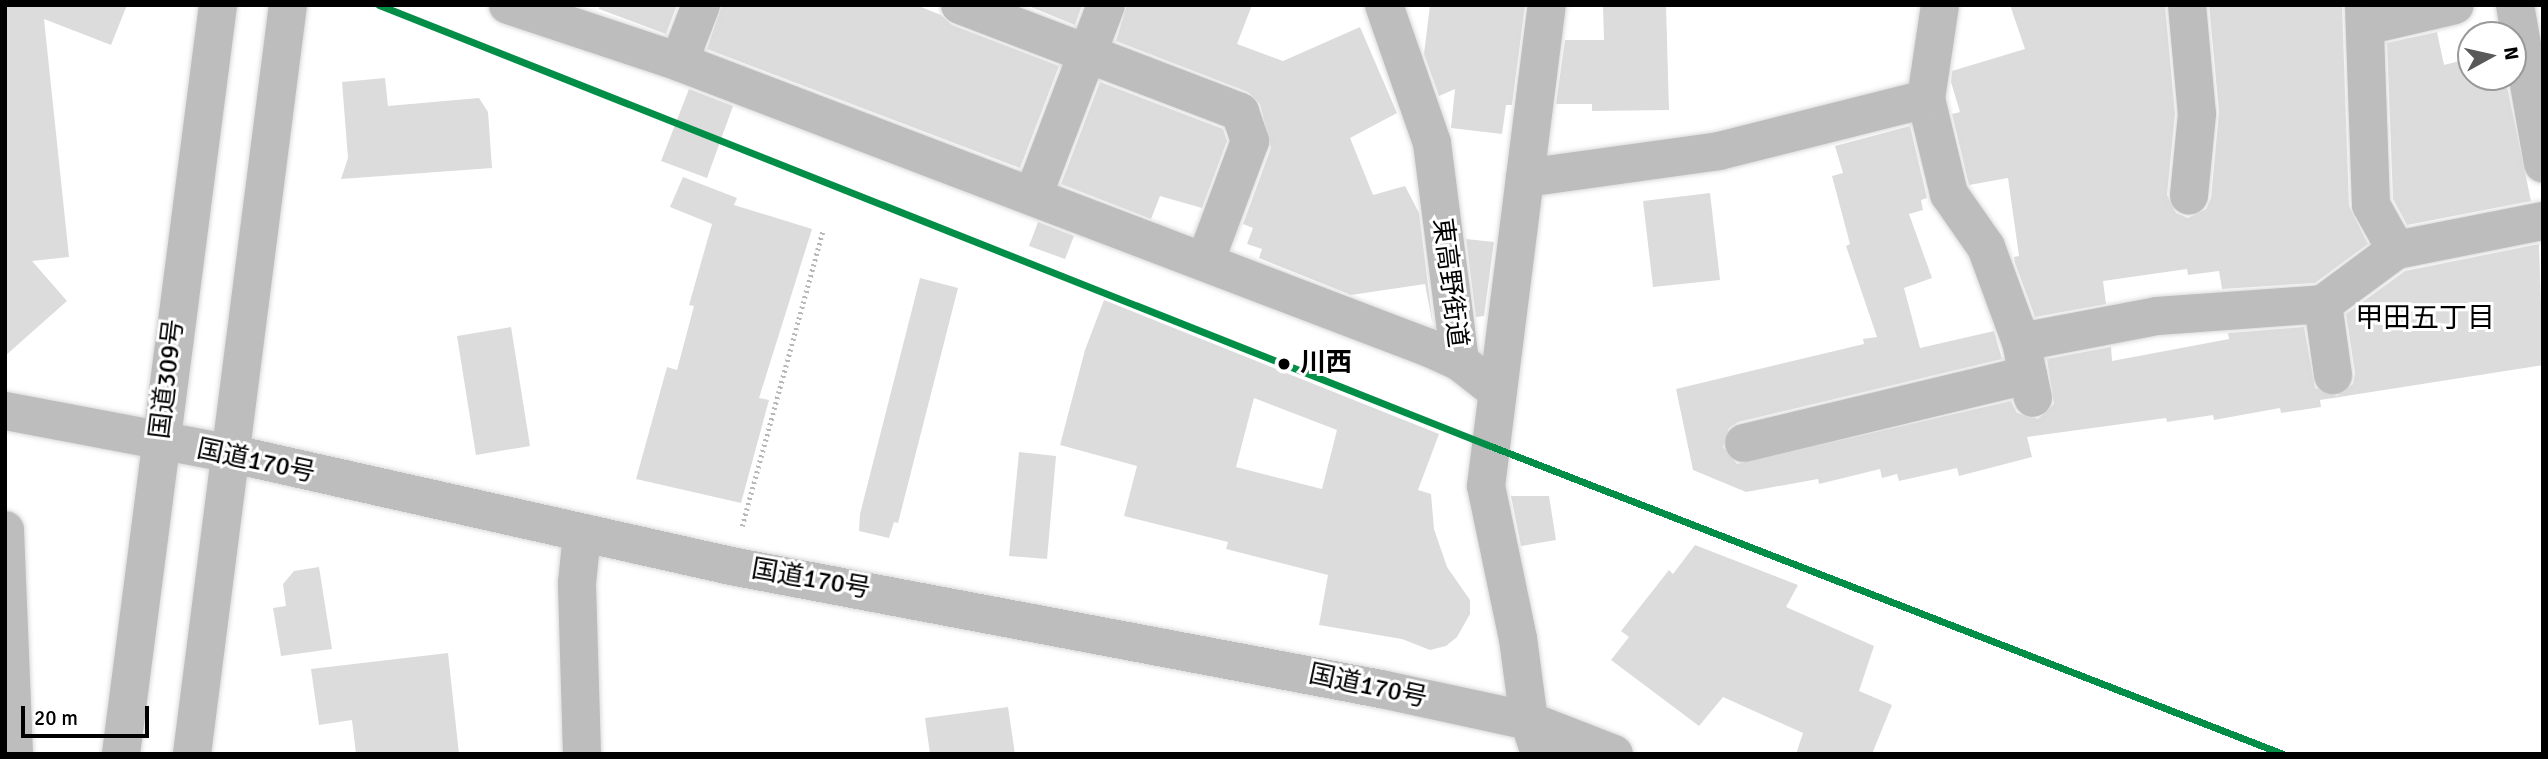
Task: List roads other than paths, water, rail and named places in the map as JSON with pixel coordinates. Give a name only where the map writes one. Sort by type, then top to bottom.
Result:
[{"type":"main road","points":[[189,5],[206,90]]},
{"type":"main road","name":"国道309号","points":[[121,754],[218,5]]},
{"type":"main road","points":[[192,754],[233,454],[288,5]]},
{"type":"main road","points":[[508,5],[679,62],[1460,362]]},
{"type":"main road","points":[[679,62],[701,5]]},
{"type":"main road","points":[[960,5],[1240,112],[1250,141],[1205,262]]},
{"type":"main road","points":[[1033,196],[1106,5]]},
{"type":"main road","name":"東高野街道","points":[[1384,5],[1432,144],[1460,362],[1497,391]]},
{"type":"main road","points":[[1535,738],[1518,639],[1486,486],[1547,5]]},
{"type":"main road","points":[[1940,5],[1926,99],[1949,194],[1986,247],[2027,372]]},
{"type":"main road","points":[[2187,5],[2196,114],[2189,196]]},
{"type":"main road","points":[[2396,250],[2371,205],[2365,16],[2455,5]]},
{"type":"main road","points":[[2515,5],[2543,164]]},
{"type":"main road","points":[[1525,178],[1719,151],[1926,99]]},
{"type":"main road","points":[[1744,443],[2027,372],[2157,316],[2323,304],[2396,250],[2543,220]]},
{"type":"main road","points":[[2323,304],[2333,374]]},
{"type":"main road","name":"国道170号","points":[[5,411],[233,454],[731,566],[1102,634],[1535,738],[1614,754]]},
{"type":"main road","points":[[5,530],[14,754]]},
{"type":"main road","points":[[582,534],[577,583],[582,754]]},
{"type":"place","name":"川西","points":[[1284,364]]},
{"type":"district","name":"甲田五丁目","points":[[2425,318]]}]
